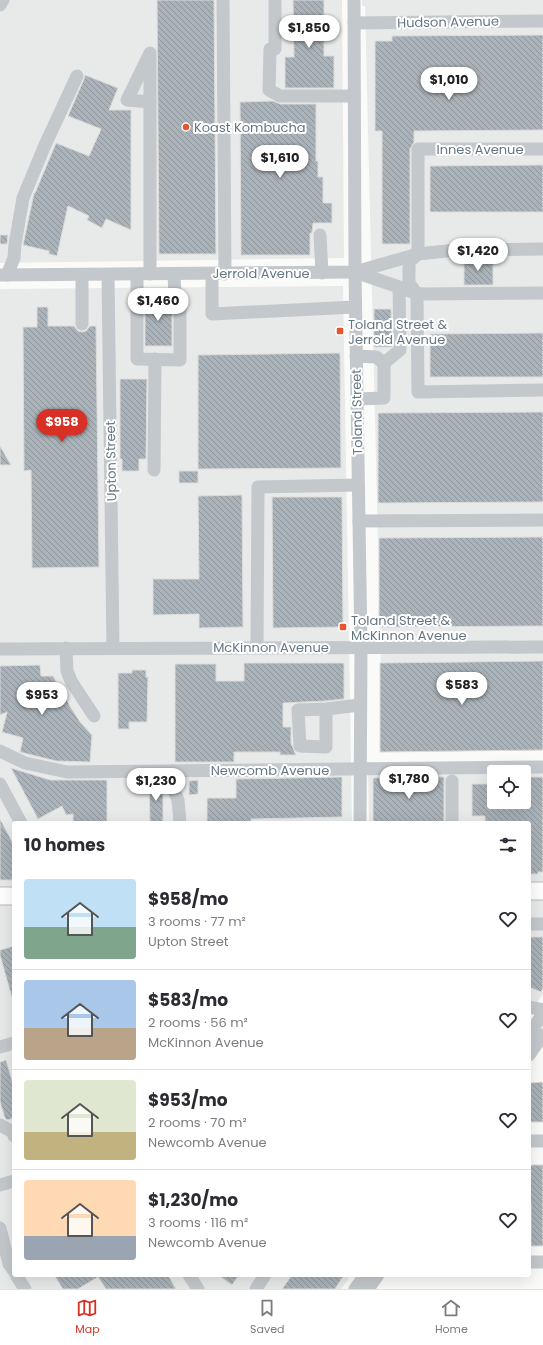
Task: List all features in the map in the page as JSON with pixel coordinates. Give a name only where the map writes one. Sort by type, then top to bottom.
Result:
[{"type":"main road","points":[[531,891],[543,891]]},
{"type":"main road","points":[[0,896],[12,896]]},
{"type":"street","points":[[0,5],[3,0]]},
{"type":"street","points":[[223,0],[219,274],[212,314],[355,307]]},
{"type":"street","points":[[275,0],[275,49],[270,49],[269,90],[280,96],[354,96]]},
{"type":"street","name":"Toland Street","points":[[354,0],[355,307],[361,647],[360,821]]},
{"type":"street","name":"Hudson Avenue","points":[[354,23],[543,21]]},
{"type":"street","points":[[4,275],[14,258],[23,198],[76,76]]},
{"type":"street","points":[[150,102],[150,274]]},
{"type":"street","name":"Innes Avenue","points":[[418,254],[418,149],[543,150]]},
{"type":"street","points":[[320,235],[322,273]]},
{"type":"street","name":"Jerrold Avenue","points":[[4,275],[355,272],[418,254],[456,250],[543,249]]},
{"type":"street","points":[[418,254],[409,262],[409,283],[417,294],[418,392],[543,390]]},
{"type":"street","name":"Jerrold Avenue","points":[[355,272],[417,294],[543,294]]},
{"type":"street","points":[[137,274],[137,359],[180,360],[180,305],[175,296],[174,274]]},
{"type":"street","points":[[82,275],[82,324]]},
{"type":"street","name":"Upton Street","points":[[108,275],[113,648]]},
{"type":"street","points":[[384,363],[400,350],[399,287]]},
{"type":"street","points":[[356,356],[376,357],[384,363]]},
{"type":"street","points":[[154,470],[155,359]]},
{"type":"street","points":[[357,399],[384,398],[384,363]]},
{"type":"street","points":[[257,647],[258,487],[358,485]]},
{"type":"street","points":[[358,521],[543,520]]},
{"type":"street","name":"McKinnon Avenue","points":[[0,649],[543,647]]},
{"type":"street","points":[[66,648],[67,671],[71,681],[94,716]]},
{"type":"street","points":[[326,709],[360,705]]},
{"type":"street","name":"Newcomb Avenue","points":[[0,751],[25,763],[67,772],[543,767]]},
{"type":"street","points":[[172,771],[173,788],[178,800],[180,821]]},
{"type":"street","points":[[452,781],[452,821]]},
{"type":"street","points":[[0,784],[20,821]]},
{"type":"street","points":[[531,924],[543,924]]},
{"type":"street","points":[[531,1007],[543,1010]]},
{"type":"street","points":[[531,1031],[543,1014]]},
{"type":"street","points":[[531,1052],[543,1035]]},
{"type":"street","points":[[0,1047],[12,1044]]},
{"type":"street","points":[[0,1125],[12,1132]]},
{"type":"street","points":[[531,1141],[543,1141]]},
{"type":"street","points":[[0,1184],[12,1181]]},
{"type":"street","points":[[0,1228],[9,1264],[12,1268]]},
{"type":"street","points":[[531,1262],[543,1262]]},
{"type":"street","points":[[17,1277],[25,1289]]},
{"type":"street","points":[[190,1277],[198,1289]]},
{"type":"street","points":[[256,1289],[264,1277]]},
{"type":"street","points":[[355,1289],[364,1277]]},
{"type":"street","points":[[368,1289],[377,1277]]},
{"type":"shaded area","points":[[0,0],[342,0],[344,258],[0,263]]},
{"type":"shaded area","points":[[362,0],[543,0],[543,751],[383,751],[365,6],[362,6]]},
{"type":"shaded area","points":[[343,286],[352,821],[12,821],[12,887],[0,887],[0,289]]},
{"type":"shaded area","points":[[368,772],[487,772],[487,809],[531,809],[531,772],[543,772],[543,994],[531,1012],[531,821],[369,821]]},
{"type":"shaded area","points":[[0,901],[12,901],[12,1277],[350,1277],[341,1289],[0,1289]]},
{"type":"building","name":"Koast Kombucha","points":[[157,0],[214,0],[216,254],[159,254]]},
{"type":"building","points":[[293,0],[324,0],[324,56],[334,56],[334,88],[285,88],[285,57],[294,57]]},
{"type":"building","points":[[543,35],[543,130],[414,131],[414,142],[410,149],[410,244],[382,244],[382,131],[375,131],[375,41],[392,41],[392,36]]},
{"type":"building","points":[[85,75],[118,88],[109,110],[131,110],[131,230],[106,219],[102,228],[87,220],[89,216],[68,206],[57,256],[49,254],[49,251],[23,245],[34,193],[56,143],[89,156],[101,129],[68,116]]},
{"type":"building","points":[[273,101],[280,104],[316,104],[316,161],[318,161],[318,177],[323,177],[323,203],[332,203],[332,223],[313,223],[312,233],[310,233],[310,255],[241,255],[240,102]]},
{"type":"building","points":[[543,165],[543,212],[430,212],[430,166]]},
{"type":"building","points":[[0,235],[8,235],[7,244],[0,244]]},
{"type":"building","points":[[464,260],[493,260],[493,285],[464,285]]},
{"type":"building","points":[[145,298],[167,298],[172,307],[172,346],[145,346]]},
{"type":"building","points":[[37,307],[48,307],[48,326],[74,326],[78,331],[82,332],[86,331],[90,326],[96,326],[99,567],[32,568],[31,470],[24,471],[23,327],[37,327]]},
{"type":"building","points":[[374,309],[391,309],[391,347],[374,347]]},
{"type":"building","points":[[543,333],[543,377],[430,377],[430,334]]},
{"type":"building","points":[[340,353],[341,468],[198,469],[198,355]]},
{"type":"building","points":[[120,379],[147,379],[146,459],[139,459],[139,471],[122,471],[122,459],[120,459]]},
{"type":"building","points":[[543,412],[543,502],[378,503],[378,413]]},
{"type":"building","points":[[0,446],[11,465],[0,465]]},
{"type":"building","points":[[179,471],[198,471],[198,483],[179,483]]},
{"type":"building","points":[[242,495],[243,627],[199,628],[199,614],[153,615],[153,579],[199,579],[198,496]]},
{"type":"building","points":[[272,497],[342,497],[343,627],[273,628]]},
{"type":"building","points":[[543,537],[543,626],[379,627],[379,538]]},
{"type":"building","points":[[543,661],[543,750],[380,752],[380,663]]},
{"type":"building","points":[[244,663],[344,663],[344,699],[283,703],[283,727],[291,727],[291,743],[296,755],[280,755],[280,752],[234,752],[234,762],[175,762],[175,664],[216,664],[216,681],[244,681]]},
{"type":"building","points":[[40,665],[41,676],[53,676],[80,722],[92,735],[90,762],[56,761],[20,752],[23,738],[2,732],[7,712],[0,715],[0,666]]},
{"type":"building","points":[[132,670],[146,670],[146,677],[148,677],[147,722],[129,722],[129,729],[118,729],[118,673],[132,673]]},
{"type":"building","points":[[11,768],[50,780],[107,780],[107,821],[73,821],[73,814],[66,815],[62,806],[38,819]]},
{"type":"building","points":[[342,777],[342,817],[251,819],[251,821],[207,821],[207,798],[236,798],[236,779]]},
{"type":"building","points":[[444,777],[444,821],[373,821],[373,778]]},
{"type":"building","points":[[531,777],[543,777],[543,872],[531,874],[531,821],[485,821],[485,816],[472,816],[472,784],[487,784],[487,809],[531,809]]},
{"type":"building","points":[[198,780],[198,794],[189,795],[189,781]]},
{"type":"building","points":[[149,781],[163,781],[163,821],[150,821]]},
{"type":"building","points":[[0,819],[12,841],[12,880],[0,880]]},
{"type":"building","points":[[531,937],[543,937],[543,988],[541,992],[531,988]]},
{"type":"building","points":[[12,947],[12,998],[0,955],[0,950]]},
{"type":"building","points":[[6,1060],[12,1080],[12,1119],[7,1120],[0,1102],[0,1062]]},
{"type":"building","points":[[543,1082],[543,1122],[531,1122],[531,1083]]},
{"type":"building","points":[[531,1165],[543,1165],[543,1246],[531,1246]]},
{"type":"building","points":[[55,1277],[98,1277],[78,1289],[63,1289]]},
{"type":"building","points":[[98,1277],[169,1277],[176,1289],[106,1289]]},
{"type":"building","points":[[221,1277],[238,1277],[232,1285]]},
{"type":"building","points":[[291,1277],[343,1277],[335,1289],[282,1289]]},
{"type":"place","name":"Koast Kombucha","points":[[186,127]]},
{"type":"place","name":"Toland Street & Jerrold Avenue","points":[[340,331]]},
{"type":"place","name":"Toland Street & McKinnon Avenue","points":[[343,627]]}]
